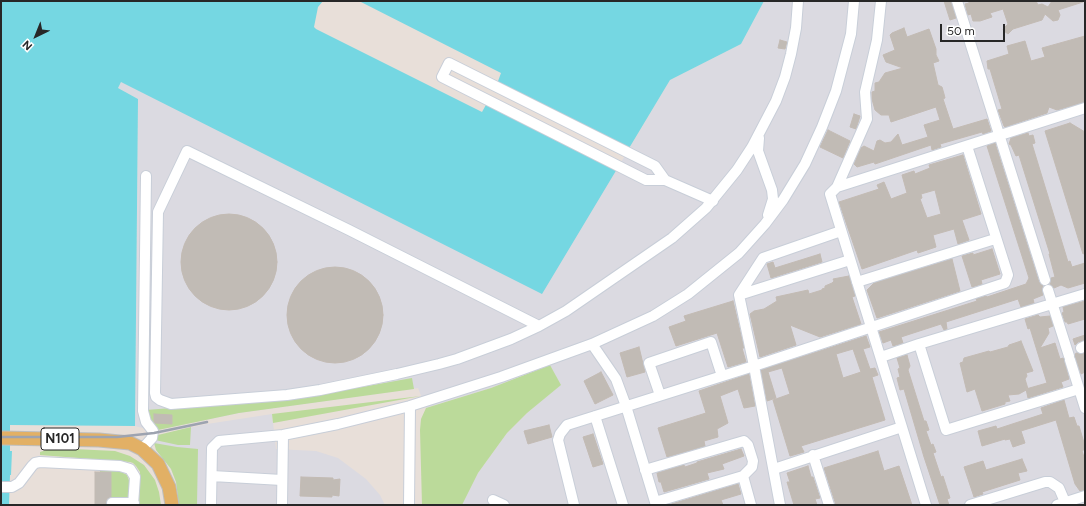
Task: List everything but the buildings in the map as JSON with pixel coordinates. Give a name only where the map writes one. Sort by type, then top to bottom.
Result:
[{"type":"main road","name":"N101","points":[[6,438],[110,440],[130,444],[142,449],[158,464],[165,475],[172,505]]},
{"type":"lane","points":[[539,326],[349,230],[187,151],[158,212],[155,393],[156,397],[160,400],[171,404],[287,395],[439,364],[511,339],[539,326],[584,300],[672,238],[690,223],[713,200],[738,170],[776,101],[785,77],[796,28],[798,1]]},
{"type":"lane","points":[[211,505],[212,448],[219,441],[283,435],[338,424],[410,406],[501,377],[592,344],[652,316],[688,294],[739,253],[765,224],[783,200],[805,164],[836,91],[850,34],[854,1]]},
{"type":"lane","points":[[882,1],[877,40],[865,92],[868,119],[837,187],[830,194],[926,505]]},
{"type":"lane","points":[[958,1],[1052,304],[1075,352],[1079,389],[1084,404]]},
{"type":"lane","points":[[665,180],[655,166],[449,63],[442,77],[646,180],[665,180],[713,200]]},
{"type":"lane","points":[[837,187],[1085,108]]},
{"type":"lane","points":[[759,134],[758,150],[772,190],[773,199],[765,224]]},
{"type":"lane","points":[[574,505],[558,440],[562,429],[567,425],[754,366],[1005,283],[1008,275],[995,239],[967,146]]},
{"type":"lane","points":[[142,449],[152,438],[153,431],[146,422],[143,411],[146,176]]},
{"type":"lane","points":[[780,505],[739,295],[763,258],[841,231]]},
{"type":"lane","points":[[857,282],[995,239]]},
{"type":"lane","points":[[739,295],[850,260]]},
{"type":"lane","points":[[881,357],[919,344],[1085,294]]},
{"type":"lane","points":[[660,396],[649,363],[711,342],[722,376]]},
{"type":"lane","points":[[592,344],[616,379],[626,406],[645,470],[656,504],[743,476],[753,465],[748,445],[744,441],[645,470]]},
{"type":"lane","points":[[919,344],[946,430],[1079,389]]},
{"type":"lane","points":[[409,505],[410,406]]},
{"type":"lane","points":[[595,416],[623,505]]},
{"type":"lane","points":[[774,469],[902,427]]},
{"type":"lane","points":[[282,505],[283,435]]},
{"type":"lane","points":[[813,455],[829,505]]},
{"type":"lane","points":[[1,487],[12,487],[19,483],[32,466],[40,462],[126,467],[133,472],[135,477],[134,504],[112,503]]},
{"type":"lane","points":[[212,476],[282,480]]},
{"type":"lane","points":[[743,476],[751,505]]},
{"type":"lane","points":[[970,505],[1045,482],[1050,482],[1059,488],[1061,504],[1085,496]]},
{"type":"lane","points":[[493,500],[504,505]]},
{"type":"shaded area","points":[[764,1],[1085,1],[1085,505],[462,505],[478,473],[507,433],[527,413],[560,385],[550,365],[491,388],[426,408],[418,388],[239,413],[158,430],[150,430],[135,426],[138,99],[118,88],[121,82],[617,169],[670,80],[741,44]]},
{"type":"shaded area","points":[[272,414],[276,449],[316,451],[338,458],[366,479],[380,495],[385,505],[179,505],[176,482],[171,469],[154,443],[158,435],[207,424]]},
{"type":"green space","points":[[550,365],[561,385],[527,413],[507,433],[478,473],[462,505],[422,505],[420,430],[421,419],[426,408],[491,388]]},
{"type":"green space","points":[[412,378],[414,389],[239,413],[158,430],[150,422],[146,410],[318,395]]},
{"type":"green space","points":[[421,396],[273,423],[272,414]]},
{"type":"green space","points":[[191,427],[190,445],[178,445],[155,440],[158,435]]},
{"type":"green space","points":[[154,443],[198,449],[197,505],[179,505],[176,482],[171,469],[156,450]]},
{"type":"green space","points":[[53,448],[115,451],[130,456],[144,465],[155,480],[161,505],[139,505],[140,472],[133,463],[40,455],[40,452]]},
{"type":"green space","points":[[100,468],[120,471],[127,475],[130,483],[129,497],[127,499],[111,500],[111,473],[100,472]]},
{"type":"water","points":[[1,1],[323,1],[318,7],[314,27],[316,29],[482,112],[487,103],[617,169],[542,294],[121,82],[118,88],[138,99],[135,426],[10,425],[10,451],[12,451],[9,505],[1,505]]},
{"type":"water","points":[[359,1],[764,1],[741,44],[670,80],[628,150],[497,84],[501,73]]},
{"type":"railway","points":[[1,437],[117,437],[154,433],[207,422]]}]
